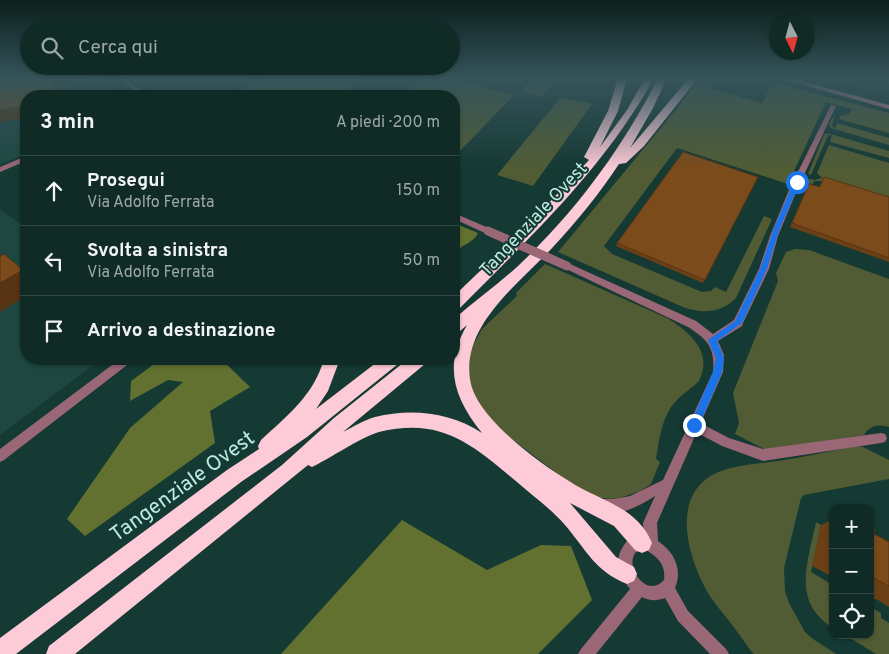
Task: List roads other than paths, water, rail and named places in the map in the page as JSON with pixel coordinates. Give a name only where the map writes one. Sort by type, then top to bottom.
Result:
[{"type":"highway","points":[[571,186],[613,109]]},
{"type":"highway","name":"Tangenziale Ovest","points":[[460,299],[534,226],[571,186],[611,141],[633,109]]},
{"type":"highway","name":"Tangenziale Ovest","points":[[460,323],[497,293],[530,262],[601,181],[647,109]]},
{"type":"highway","points":[[601,181],[640,144],[669,109]]},
{"type":"highway","points":[[460,290],[488,271]]},
{"type":"highway","points":[[497,293],[473,329],[464,347],[460,373],[468,402],[498,439],[562,488],[610,513],[627,525],[647,544]]},
{"type":"highway","points":[[234,476],[317,396],[326,382],[330,365]]},
{"type":"highway","name":"Tangenziale Ovest","points":[[0,652],[234,476],[301,431],[384,365]]},
{"type":"highway","points":[[57,654],[289,471],[340,424],[412,365]]},
{"type":"highway","points":[[289,471],[374,425],[412,419],[446,424],[470,435],[492,450],[552,499],[571,518],[609,564],[627,574]]},
{"type":"street","points":[[712,340],[738,323],[764,269],[777,228],[801,172],[832,109]]},
{"type":"street","points":[[0,170],[20,161]]},
{"type":"street","points":[[460,219],[692,324],[712,340],[718,350],[720,358],[718,372],[650,523],[647,544]]},
{"type":"street","points":[[0,456],[119,365]]},
{"type":"street","points":[[694,425],[726,442],[763,455],[881,438]]},
{"type":"street","points":[[589,503],[614,506],[629,504],[641,500],[655,489],[667,485]]},
{"type":"street","points":[[636,544],[647,544],[664,554],[670,564],[671,579],[667,588],[655,593],[640,588],[627,574],[626,552],[636,544]]},
{"type":"street","points":[[586,654],[640,588]]},
{"type":"street","points":[[667,588],[683,616],[721,654]]}]
